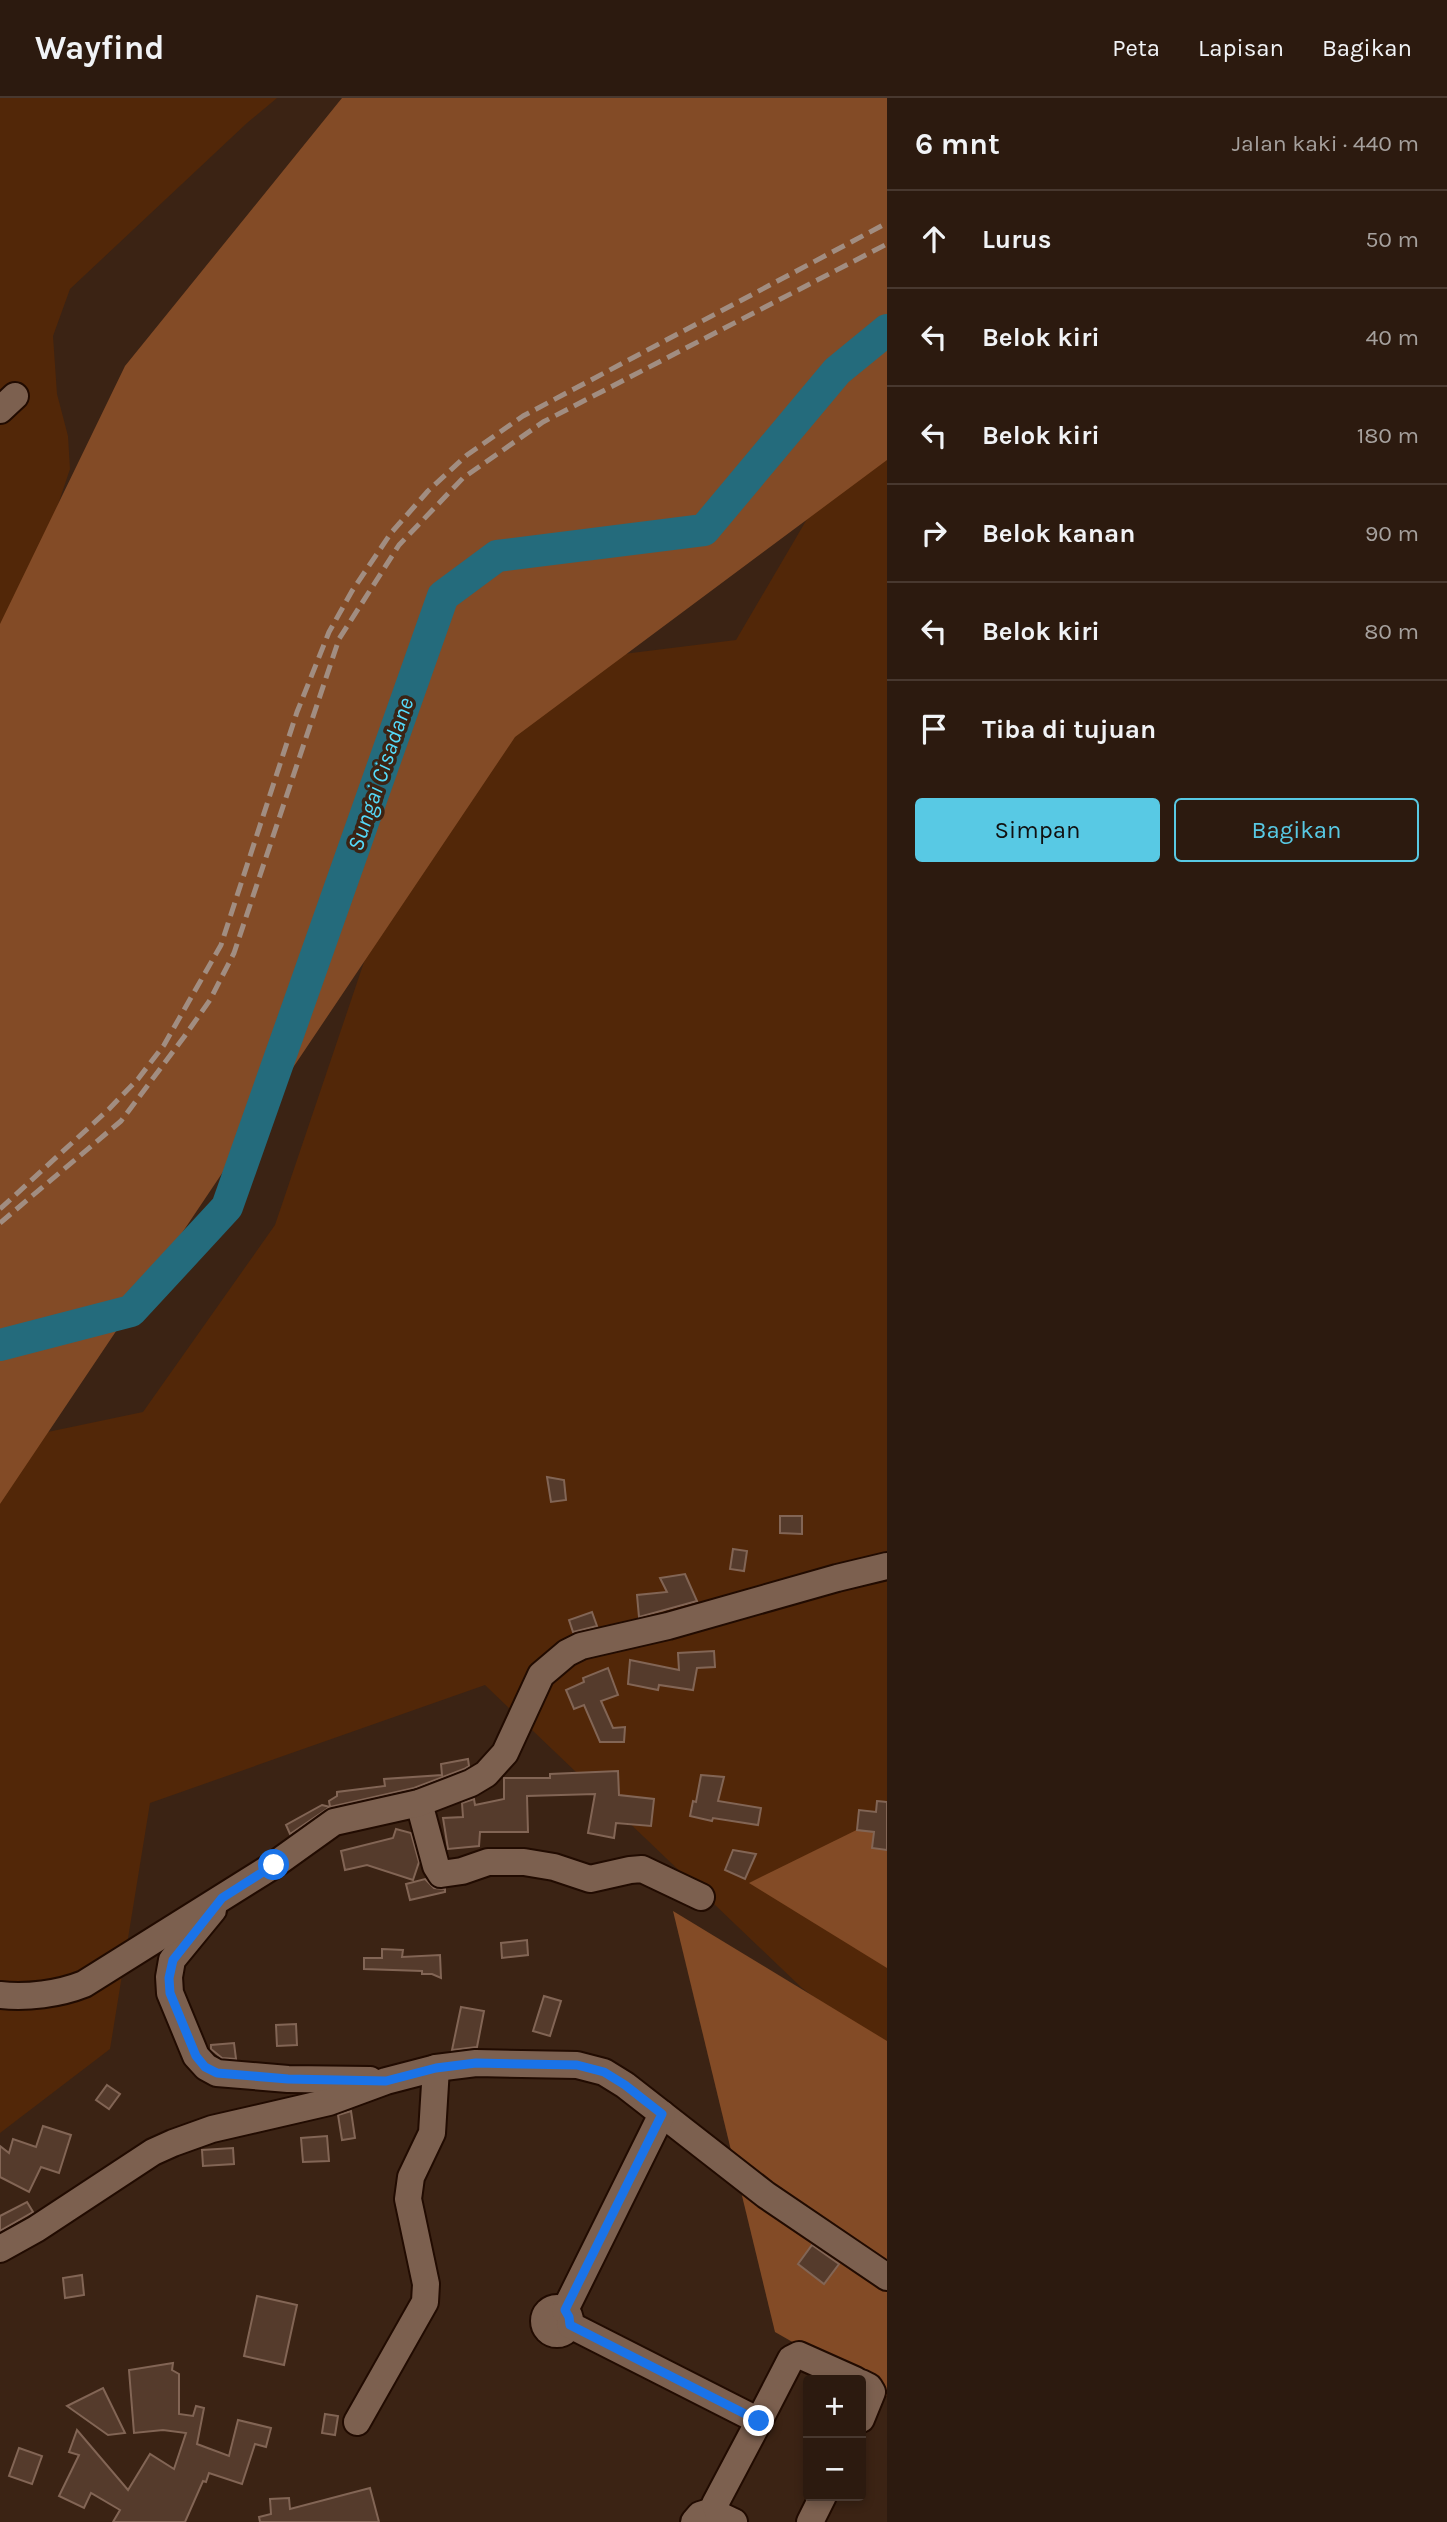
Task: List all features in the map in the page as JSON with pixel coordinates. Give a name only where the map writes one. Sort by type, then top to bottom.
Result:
[{"type":"street","points":[[0,1995],[66,1991],[84,1984],[274,1865],[334,1822],[419,1803],[471,1783],[505,1753],[541,1675],[567,1653],[581,1646],[668,1626],[824,1581],[887,1566]]},
{"type":"street","points":[[419,1803],[436,1866],[441,1874],[462,1871],[488,1862],[524,1862],[554,1867],[590,1879],[642,1869],[701,1897]]},
{"type":"street","points":[[222,1898],[173,1960],[169,1978],[170,1993],[196,2056],[205,2067],[217,2073],[276,2078],[386,2081]]},
{"type":"street","points":[[0,2249],[36,2229],[153,2152],[212,2129],[329,2102],[386,2081],[436,2068],[476,2063],[577,2065],[604,2072],[625,2085],[766,2195],[887,2277]]},
{"type":"street","points":[[357,2422],[425,2302],[426,2284],[408,2199],[408,2186],[432,2133],[436,2068]]},
{"type":"street","points":[[662,2114],[567,2318],[759,2421]]},
{"type":"street","points":[[715,2518],[715,2504],[791,2359],[799,2355],[844,2375]]},
{"type":"street","points":[[866,2385],[872,2392],[866,2408]]},
{"type":"street","points":[[810,2522],[820,2501]]},
{"type":"shaded area","points":[[0,98],[277,98],[70,289],[53,336],[57,394],[68,436],[70,469],[0,677]]},
{"type":"shaded area","points":[[342,98],[887,98],[887,460],[515,737],[0,1504],[0,624],[125,366]]},
{"type":"shaded area","points":[[887,394],[887,2052],[802,1988],[485,1685],[150,1803],[110,2049],[0,2133],[0,1442],[143,1412],[275,1225],[407,835],[543,664],[736,640],[878,398]]},
{"type":"shaded area","points":[[887,1815],[887,1968],[749,1883]]},
{"type":"shaded area","points":[[673,1911],[887,2041],[887,2396],[866,2384],[866,2375],[850,2375],[775,2332]]},
{"type":"building","points":[[547,1477],[564,1480],[566,1500],[551,1502]]},
{"type":"building","points":[[780,1516],[802,1516],[802,1534],[780,1533]]},
{"type":"building","points":[[733,1549],[747,1551],[744,1571],[730,1569]]},
{"type":"building","points":[[685,1574],[697,1601],[639,1617],[637,1595],[667,1592],[660,1578]]},
{"type":"building","points":[[592,1612],[597,1626],[573,1632],[569,1620]]},
{"type":"building","points":[[714,1651],[715,1667],[697,1668],[693,1690],[659,1685],[658,1690],[628,1684],[630,1660],[679,1670],[678,1653]]},
{"type":"building","points":[[608,1668],[618,1695],[601,1701],[613,1728],[625,1727],[624,1742],[600,1742],[584,1705],[574,1709],[566,1690],[584,1682],[583,1678]]},
{"type":"building","points":[[468,1759],[469,1766],[464,1769],[414,1788],[330,1807],[329,1801],[337,1796],[337,1792],[385,1786],[384,1779],[442,1775],[441,1764]]},
{"type":"building","points":[[618,1771],[619,1795],[654,1799],[651,1826],[616,1823],[614,1838],[588,1833],[595,1794],[527,1796],[528,1832],[480,1832],[479,1846],[448,1849],[443,1818],[463,1817],[462,1803],[474,1799],[475,1805],[504,1799],[504,1778],[550,1778],[550,1774]]},
{"type":"building","points":[[701,1775],[724,1777],[718,1801],[761,1808],[758,1825],[690,1816],[693,1801],[696,1802]]},
{"type":"building","points":[[877,1801],[887,1802],[887,1850],[872,1848],[874,1832],[857,1830],[859,1810],[876,1812]]},
{"type":"building","points":[[322,1805],[330,1807],[290,1834],[286,1825]]},
{"type":"building","points":[[396,1829],[411,1833],[419,1862],[413,1880],[367,1865],[345,1870],[341,1851],[393,1838]]},
{"type":"building","points":[[733,1850],[756,1854],[745,1879],[725,1870]]},
{"type":"building","points":[[425,1879],[434,1888],[445,1889],[445,1892],[410,1900],[406,1884]]},
{"type":"building","points":[[527,1940],[528,1955],[502,1958],[501,1943]]},
{"type":"building","points":[[382,1949],[403,1950],[402,1957],[440,1955],[441,1978],[422,1974],[422,1971],[364,1969],[364,1958],[382,1958]]},
{"type":"building","points":[[544,1996],[561,2001],[550,2036],[533,2031]]},
{"type":"building","points":[[461,2007],[484,2011],[477,2047],[452,2050]]},
{"type":"building","points":[[296,2024],[297,2045],[277,2046],[276,2025]]},
{"type":"building","points":[[234,2043],[236,2059],[222,2058],[211,2049],[211,2045]]},
{"type":"building","points":[[107,2085],[120,2094],[109,2109],[96,2100]]},
{"type":"building","points":[[351,2111],[355,2138],[342,2140],[338,2115]]},
{"type":"building","points":[[43,2126],[71,2135],[59,2173],[41,2167],[29,2192],[0,2177],[0,2146],[9,2153],[13,2139],[36,2147]]},
{"type":"building","points":[[327,2136],[329,2161],[303,2162],[301,2138]]},
{"type":"building","points":[[233,2148],[234,2164],[203,2166],[202,2150]]},
{"type":"building","points":[[27,2202],[33,2212],[0,2231],[0,2216]]},
{"type":"building","points":[[812,2245],[839,2264],[824,2284],[798,2264]]},
{"type":"building","points":[[82,2275],[84,2295],[65,2298],[63,2278]]},
{"type":"building","points":[[257,2296],[297,2305],[284,2365],[244,2356]]},
{"type":"building","points":[[173,2363],[172,2370],[179,2374],[179,2414],[193,2416],[196,2406],[204,2408],[197,2444],[229,2456],[238,2420],[271,2428],[266,2447],[255,2444],[242,2484],[209,2473],[185,2522],[113,2522],[120,2510],[91,2493],[84,2508],[59,2496],[79,2455],[69,2452],[77,2430],[128,2490],[150,2454],[174,2469],[186,2433],[163,2430],[134,2433],[129,2370]]},
{"type":"building","points":[[103,2388],[125,2433],[108,2435],[67,2406]]},
{"type":"building","points":[[325,2414],[338,2416],[335,2435],[322,2433]]},
{"type":"building","points":[[19,2448],[42,2456],[32,2484],[9,2476]]},
{"type":"building","points":[[370,2488],[379,2522],[260,2522],[259,2517],[271,2514],[270,2499],[289,2498],[290,2509]]},
{"type":"waterway","name":"Sungai Cisadane","points":[[0,1345],[131,1311],[227,1207],[443,596],[497,556],[704,530],[837,371],[887,330]]},
{"type":"railway","points":[[0,1209],[109,1109],[138,1079],[164,1045],[221,945],[297,712],[329,632],[352,591],[391,533],[428,491],[467,455],[523,416],[887,223]]},
{"type":"railway","points":[[0,1223],[121,1121],[210,1000],[234,953],[339,639],[399,545],[463,478],[543,422],[887,244]]},
{"type":"route","points":[[274,1865],[222,1898],[173,1960],[169,1978],[170,1993],[196,2056],[205,2067],[217,2073],[288,2079],[386,2081],[436,2068],[476,2063],[577,2065],[604,2072],[625,2085],[662,2114],[565,2310],[570,2325],[759,2421]]}]
